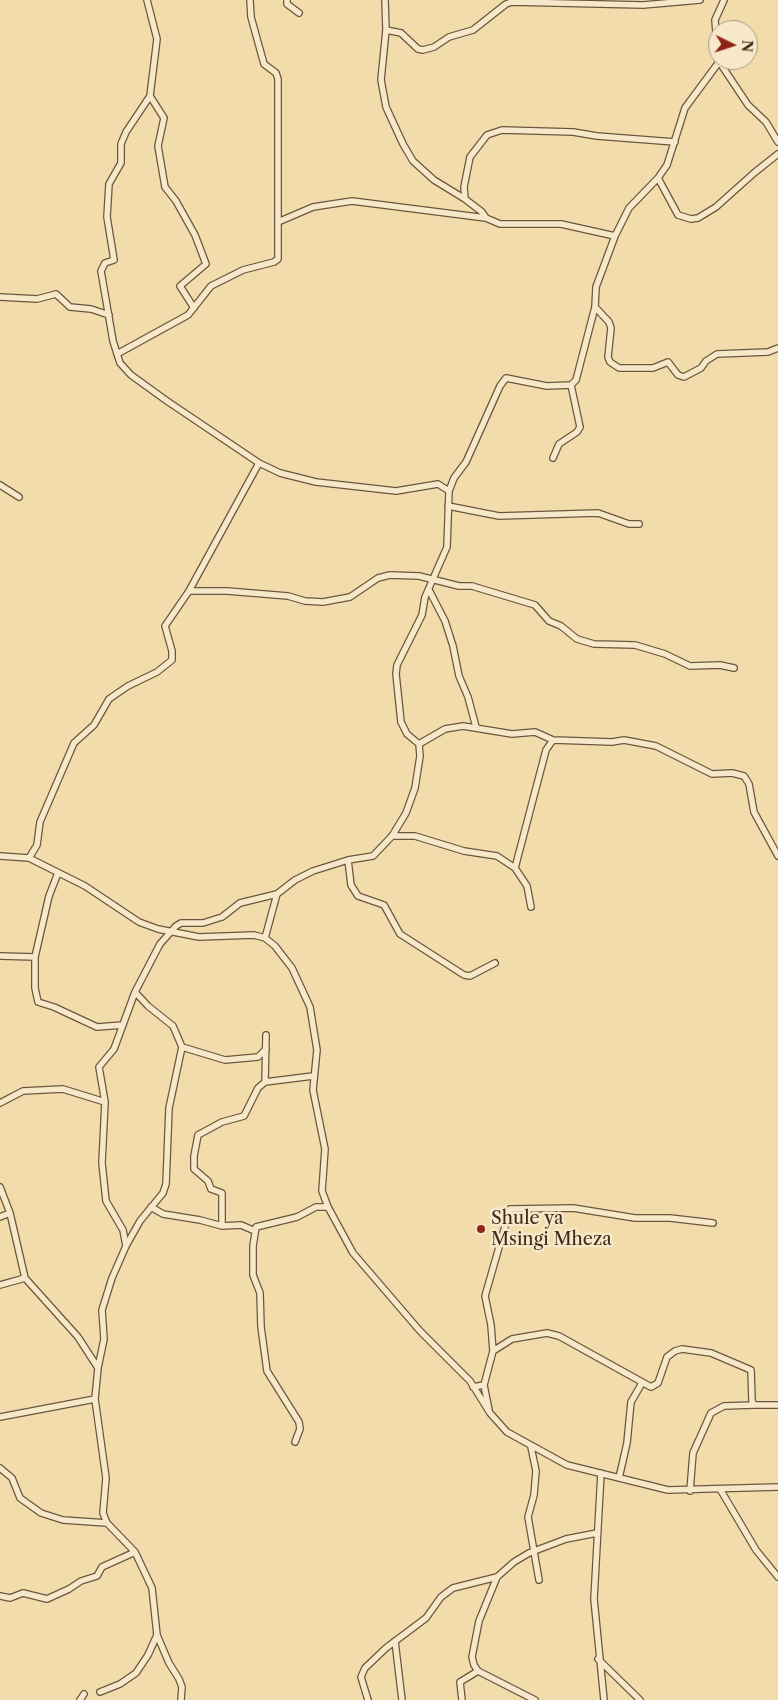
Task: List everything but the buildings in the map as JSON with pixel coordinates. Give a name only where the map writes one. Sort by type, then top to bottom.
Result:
[{"type":"street","points":[[147,0],[157,39],[150,96],[126,132],[121,144],[121,163],[109,184],[106,217],[114,260],[105,263],[102,271],[120,363],[138,380],[259,463],[280,473],[316,482],[396,491],[438,484],[449,491]]},
{"type":"street","points":[[117,354],[180,319],[194,308],[210,286],[243,270],[274,262],[278,259],[278,79],[276,73],[264,64],[251,17],[250,0]]},
{"type":"street","points":[[287,0],[287,4],[299,13]]},
{"type":"street","points":[[384,0],[386,30],[381,80],[386,107],[402,144],[413,161],[434,180],[465,199],[482,212],[486,218]]},
{"type":"street","points":[[386,30],[401,33],[418,49],[423,50],[434,48],[449,37],[473,30],[506,4],[512,2],[643,5],[700,0]]},
{"type":"street","points":[[715,20],[724,0]]},
{"type":"street","points":[[126,1246],[123,1230],[106,1201],[102,1163],[105,1102],[98,1071],[114,1049],[135,992],[160,944],[171,930],[181,923],[203,923],[222,917],[240,903],[277,894],[295,880],[313,871],[348,860],[373,856],[392,836],[406,813],[415,788],[419,768],[418,744],[407,734],[401,722],[396,674],[397,665],[422,615],[425,596],[447,547],[449,491],[454,478],[466,462],[483,428],[500,386],[506,378],[547,386],[571,385],[576,380],[595,307],[596,287],[615,236],[629,208],[658,178],[667,165],[685,108],[711,70]]},
{"type":"street","points":[[725,70],[748,105],[766,122],[778,142]]},
{"type":"street","points":[[150,96],[164,118],[158,146],[165,187],[176,201],[204,254],[206,264],[180,286],[194,308]]},
{"type":"street","points":[[465,199],[464,187],[470,157],[487,135],[502,130],[566,132],[597,136],[652,138],[675,142]]},
{"type":"street","points":[[658,178],[678,215],[684,218],[698,218],[716,207],[754,172],[778,154]]},
{"type":"street","points":[[278,222],[313,208],[352,201],[486,218],[500,224],[561,224],[615,236]]},
{"type":"street","points":[[0,296],[37,299],[56,294],[70,307],[91,309],[110,315]]},
{"type":"street","points":[[595,307],[609,322],[611,328],[608,357],[610,362],[619,368],[653,368],[668,362],[678,375],[684,377],[701,368],[706,361],[718,354],[768,352],[778,348]]},
{"type":"street","points":[[553,458],[559,444],[580,428],[571,385]]},
{"type":"street","points":[[28,858],[37,845],[40,822],[74,743],[94,725],[109,699],[128,686],[157,672],[172,660],[172,651],[165,626],[189,591],[259,463]]},
{"type":"street","points":[[0,485],[18,497]]},
{"type":"street","points":[[448,506],[499,516],[598,513],[629,524],[639,524]]},
{"type":"street","points":[[189,591],[279,595],[323,602],[350,597],[378,578],[390,575],[406,575],[434,579],[458,586],[472,586],[534,605],[549,621],[568,630],[577,639],[594,644],[635,645],[665,654],[690,666],[720,665],[734,668]]},
{"type":"street","points":[[428,590],[445,621],[453,646],[458,676],[468,697],[476,727]]},
{"type":"street","points":[[418,744],[445,729],[476,727],[512,734],[535,732],[553,740],[637,741],[664,750],[712,774],[732,773],[744,776],[749,784],[754,812],[778,856]]},
{"type":"street","points":[[516,868],[546,750],[553,740]]},
{"type":"street","points":[[392,836],[415,836],[464,851],[497,856],[516,868],[527,886],[531,907]]},
{"type":"street","points":[[0,856],[28,858],[85,886],[139,922],[158,929],[200,936],[245,934],[265,938],[275,946],[292,968],[310,1006],[317,1050],[313,1090],[325,1149],[322,1191],[328,1206],[353,1252],[391,1298],[456,1365],[490,1413],[507,1432],[531,1447],[567,1465],[668,1490],[690,1491],[778,1487]]},
{"type":"street","points":[[348,860],[351,885],[358,896],[384,906],[400,934],[464,975],[470,976],[495,963]]},
{"type":"street","points":[[58,874],[49,896],[35,957],[36,999],[41,1005],[54,1007],[97,1027],[123,1025]]},
{"type":"street","points":[[265,938],[277,894]]},
{"type":"street","points":[[0,956],[35,957]]},
{"type":"street","points":[[135,992],[148,1006],[173,1026],[182,1047],[169,1108],[166,1184],[163,1193],[140,1221],[126,1246],[112,1278],[102,1310],[104,1339],[98,1368],[95,1399],[106,1478],[103,1513],[107,1523],[135,1552],[152,1588],[157,1635],[182,1687],[180,1700]]},
{"type":"street","points":[[265,1082],[266,1035]]},
{"type":"street","points":[[182,1047],[225,1060],[258,1058],[266,1049]]},
{"type":"street","points":[[222,1226],[222,1193],[211,1189],[208,1181],[194,1168],[196,1141],[200,1133],[222,1122],[244,1116],[258,1088],[265,1082],[313,1076]]},
{"type":"street","points":[[1,1100],[23,1091],[63,1089],[105,1102]]},
{"type":"street","points":[[0,1187],[10,1213],[25,1278],[78,1337],[98,1368]]},
{"type":"street","points":[[294,1442],[300,1429],[299,1422],[268,1371],[261,1327],[260,1293],[253,1275],[252,1265],[255,1231],[256,1227],[260,1225],[298,1216],[316,1207],[328,1206]]},
{"type":"street","points":[[151,1207],[164,1214],[222,1226],[241,1225],[255,1231]]},
{"type":"street","points":[[490,1413],[484,1385],[493,1351],[491,1325],[485,1296],[510,1208],[573,1208],[635,1218],[670,1218],[714,1223]]},
{"type":"street","points":[[0,1217],[10,1213]]},
{"type":"street","points":[[123,1230],[133,1235]]},
{"type":"street","points":[[0,1286],[25,1278]]},
{"type":"street","points":[[493,1351],[512,1339],[547,1333],[559,1336],[651,1387],[656,1387],[667,1357],[675,1351],[704,1352],[751,1370],[752,1402],[754,1405]]},
{"type":"street","points":[[619,1478],[627,1444],[631,1402],[642,1383]]},
{"type":"street","points":[[473,1387],[484,1385]]},
{"type":"street","points":[[0,1417],[95,1399]]},
{"type":"street","points":[[690,1491],[693,1453],[711,1413],[724,1406],[778,1405]]},
{"type":"street","points":[[531,1447],[536,1471],[534,1495],[528,1517],[539,1580]]},
{"type":"street","points":[[0,1468],[12,1478],[20,1498],[40,1513],[62,1520],[107,1523]]},
{"type":"street","points":[[600,1474],[594,1599],[598,1659],[604,1700]]},
{"type":"street","points":[[720,1489],[756,1550],[778,1577]]},
{"type":"street","points":[[535,1700],[478,1671],[472,1656],[479,1621],[497,1577],[514,1562],[566,1539],[597,1533]]},
{"type":"street","points":[[0,1596],[10,1598],[23,1593],[47,1599],[70,1589],[81,1581],[97,1576],[102,1567],[135,1552]]},
{"type":"street","points":[[368,1700],[361,1677],[365,1668],[395,1641],[426,1618],[441,1597],[453,1588],[497,1577]]},
{"type":"street","points":[[100,1692],[120,1684],[136,1673],[148,1655],[157,1635]]},
{"type":"street","points":[[395,1641],[402,1700]]},
{"type":"street","points":[[598,1659],[640,1700]]},
{"type":"street","points":[[462,1700],[460,1682],[478,1671]]},
{"type":"street","points":[[80,1700],[84,1694]]},
{"type":"place","name":"Shule ya Msingi Mheza","points":[[481,1229]]}]
